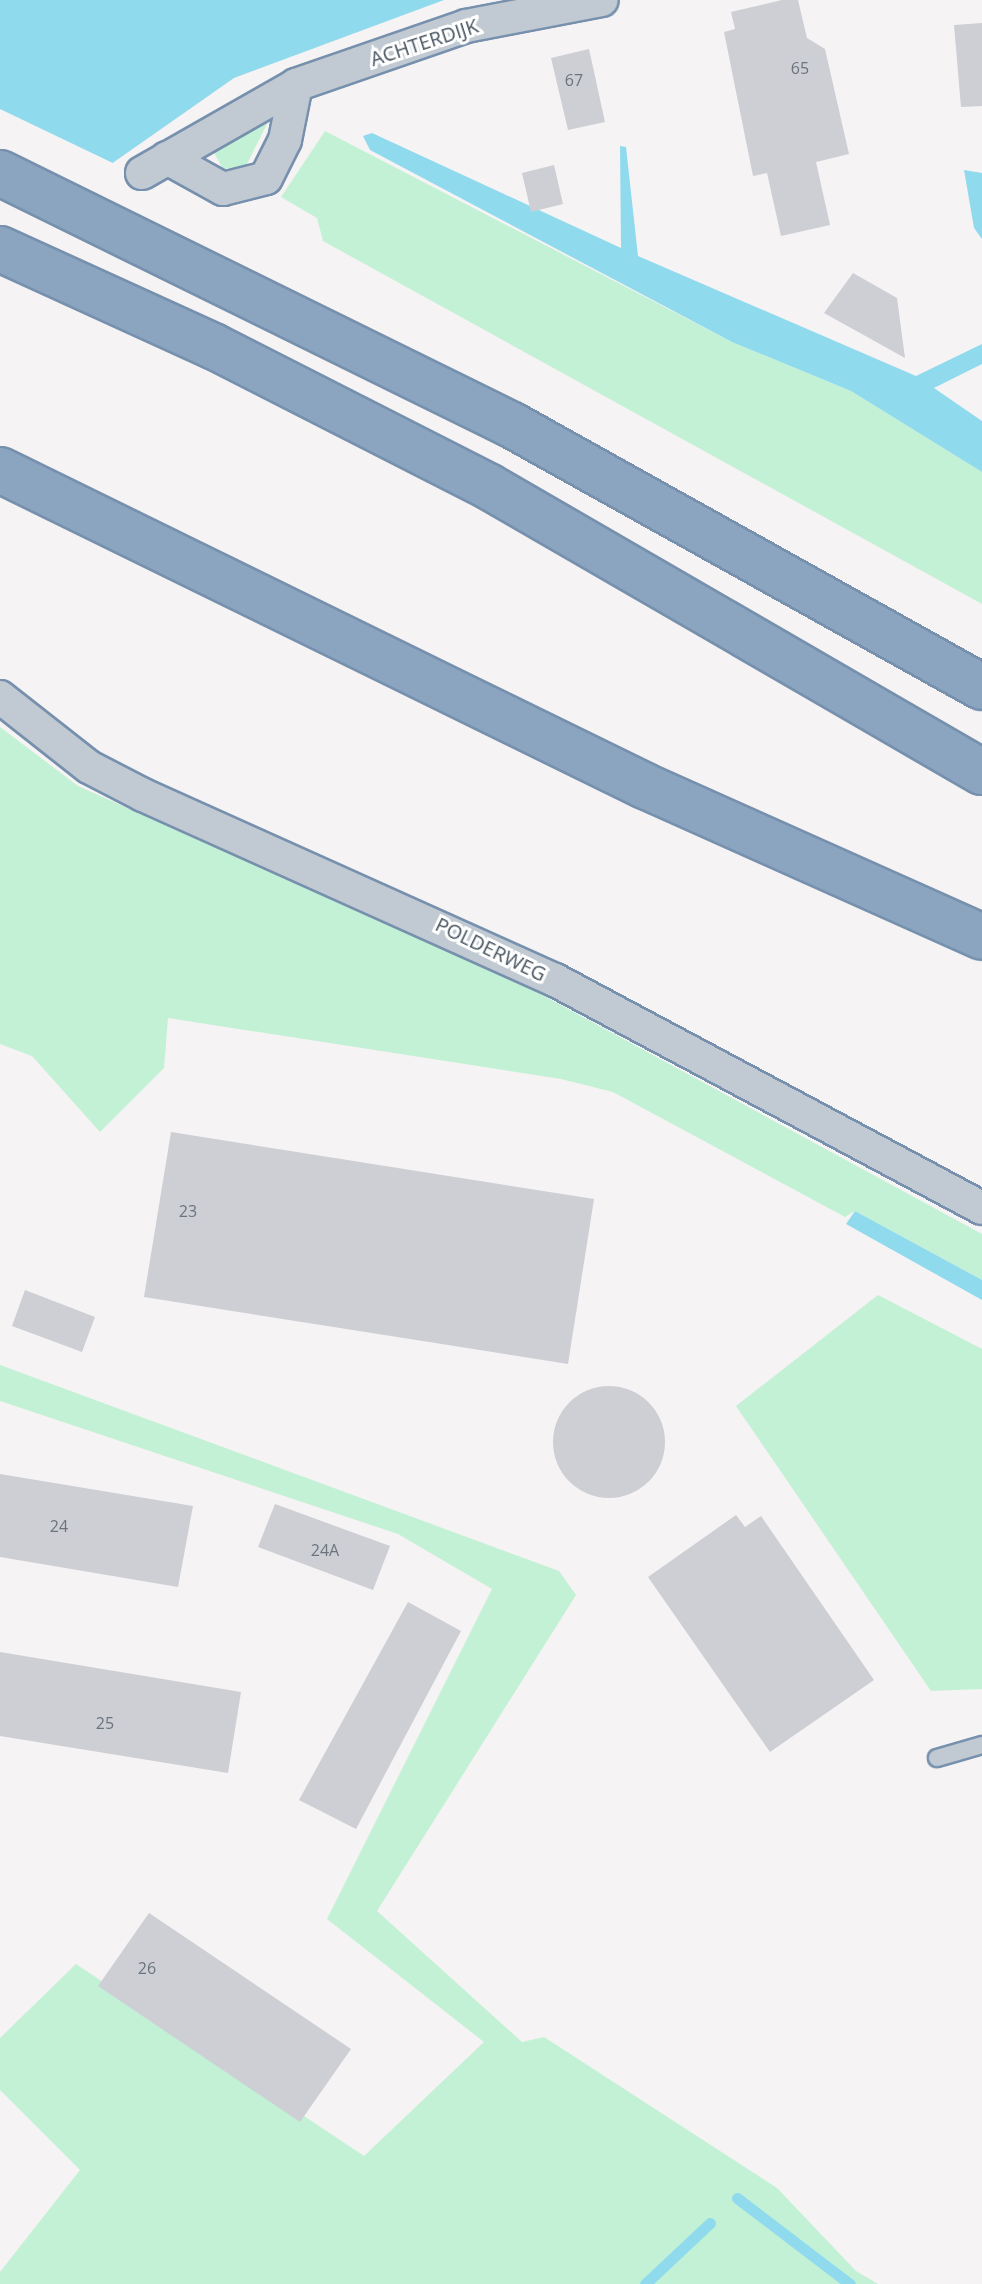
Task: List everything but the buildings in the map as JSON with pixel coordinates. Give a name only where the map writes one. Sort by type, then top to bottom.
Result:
[{"type":"highway","points":[[0,173],[253,294],[512,425],[982,687]]},
{"type":"highway","points":[[0,249],[215,347],[515,501],[982,772]]},
{"type":"highway","points":[[0,470],[165,545],[631,779],[982,937]]},
{"type":"street","name":"ACHTERDIJK","points":[[296,85],[285,140],[266,178],[223,189],[155,166],[296,85],[466,26],[602,0]]},
{"type":"street","name":"POLDERWEG","points":[[0,697],[89,767],[143,795],[555,980],[982,1208]]},
{"type":"lane","points":[[937,1758],[982,1745]]},
{"type":"green space","points":[[273,112],[246,166],[223,169],[212,149]]},
{"type":"green space","points":[[325,131],[732,342],[851,391],[982,472],[982,604],[323,241],[317,218],[281,197]]},
{"type":"green space","points":[[0,727],[78,786],[535,991],[982,1234],[982,1280],[855,1211],[845,1217],[613,1092],[561,1079],[168,1018],[164,1068],[100,1132],[32,1056],[0,1044]]},
{"type":"green space","points":[[878,1295],[982,1349],[982,1689],[931,1691],[736,1406]]},
{"type":"green space","points":[[0,1365],[559,1571],[576,1595],[377,1911],[522,2042],[544,2037],[777,2188],[856,2271],[878,2284],[0,2284],[0,2272],[80,2170],[0,2090],[0,2038],[76,1964],[364,2156],[484,2042],[327,1919],[492,1589],[398,1534],[0,1401]]},
{"type":"water","points":[[0,0],[444,0],[234,78],[104,169],[74,181],[0,263]]},
{"type":"water","points":[[372,133],[621,248],[620,146],[626,147],[638,256],[916,376],[982,344],[982,364],[934,388],[982,421],[982,472],[851,391],[732,342],[370,150],[363,136]]},
{"type":"water","points":[[964,170],[982,173],[982,239],[974,228]]},
{"type":"water","points":[[855,1211],[982,1280],[982,1300],[846,1224]]},
{"type":"pier","points":[[0,109],[117,165],[77,184],[0,267]]},
{"type":"waterway","points":[[737,2198],[850,2284]]},
{"type":"waterway","points":[[645,2284],[710,2223]]}]
